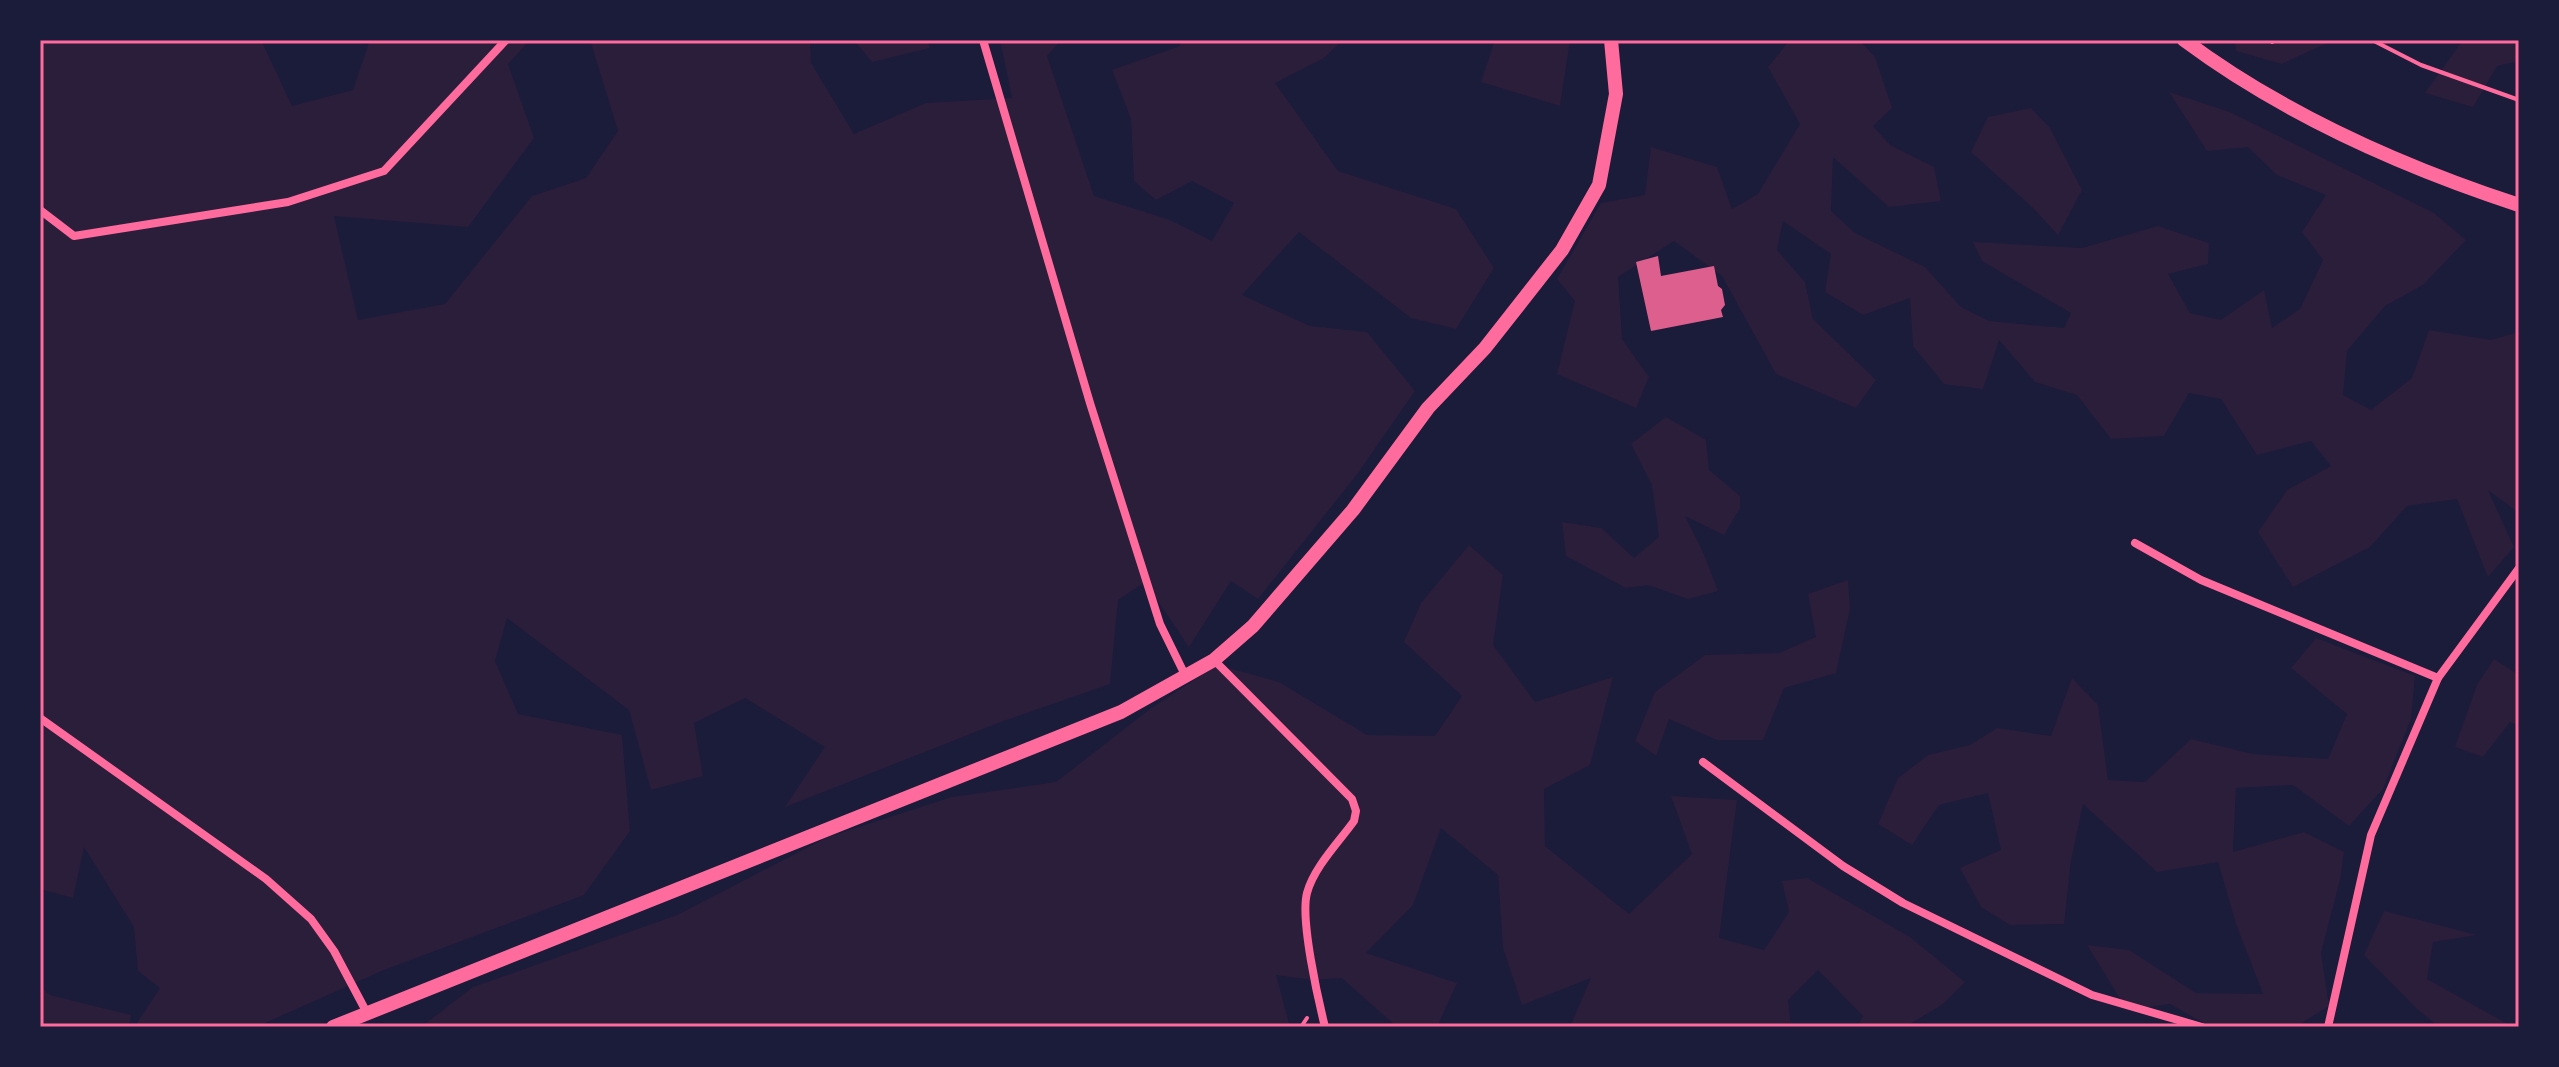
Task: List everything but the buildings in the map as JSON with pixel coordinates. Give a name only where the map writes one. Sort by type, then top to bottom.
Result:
[{"type":"street","points":[[40,210],[74,236],[288,202],[384,171],[506,40]]},
{"type":"street","points":[[983,40],[1090,403],[1160,624],[1186,677]]},
{"type":"street","points":[[333,1027],[1121,712],[1214,660],[1253,626],[1343,522],[1428,408],[1485,348],[1562,250],[1599,185],[1616,94],[1611,40]]},
{"type":"street","points":[[2184,40],[2214,62],[2340,134],[2452,183],[2519,205]]},
{"type":"street","points":[[2135,543],[2201,580],[2438,678]]},
{"type":"street","points":[[2328,1027],[2371,835],[2438,678],[2519,568]]},
{"type":"street","points":[[1214,660],[1352,799],[1356,811],[1354,821],[1314,877],[1306,894],[1306,916],[1325,1027]]},
{"type":"street","points":[[40,718],[266,879],[311,919],[334,951],[367,1013]]},
{"type":"street","points":[[1703,762],[1843,866],[1903,903],[2092,995],[2202,1027]]},
{"type":"path","points":[[2372,40],[2421,65],[2519,100]]},
{"type":"shaded area","points":[[40,40],[261,40],[292,106],[353,90],[370,40],[530,40],[508,64],[534,138],[468,227],[334,216],[358,320],[445,304],[532,196],[586,178],[618,131],[590,40],[810,40],[811,63],[854,134],[926,103],[1012,98],[1000,40],[1061,40],[1047,56],[1094,196],[1170,220],[1212,241],[1234,203],[1192,181],[1156,200],[1134,181],[1131,119],[1112,70],[1180,46],[1182,40],[1343,40],[1324,58],[1275,83],[1338,171],[1456,209],[1494,268],[1456,329],[1411,318],[1299,232],[1242,295],[1310,326],[1367,332],[1415,391],[1358,473],[1258,599],[1231,581],[1189,647],[1145,582],[1118,600],[1110,684],[1001,722],[785,807],[825,747],[745,698],[694,723],[703,776],[651,790],[629,710],[507,618],[495,661],[518,714],[622,735],[630,831],[584,895],[384,970],[256,1027],[135,1026],[160,988],[138,971],[134,927],[84,847],[73,898],[40,889]]},
{"type":"shaded area","points":[[854,40],[927,40],[930,48],[872,62]]},
{"type":"shaded area","points":[[1495,40],[1570,40],[1560,106],[1481,82]]},
{"type":"shaded area","points":[[1790,40],[1859,40],[1875,57],[1892,108],[1873,126],[1890,145],[1934,167],[1941,201],[1889,207],[1833,157],[1831,211],[1855,233],[1925,267],[1961,307],[1989,321],[2064,328],[2071,313],[1982,261],[1973,242],[2082,248],[2158,226],[2209,243],[2208,264],[2168,274],[2190,313],[2221,320],[2264,290],[2272,328],[2300,309],[2323,260],[2302,232],[2326,195],[2277,175],[2248,147],[2207,151],[2169,92],[2232,113],[2434,213],[2466,240],[2423,285],[2385,306],[2347,351],[2343,395],[2371,410],[2412,378],[2429,330],[2491,340],[2519,332],[2519,513],[2488,490],[2514,547],[2488,577],[2457,499],[2407,506],[2370,547],[2293,587],[2258,532],[2287,490],[2331,466],[2311,441],[2257,455],[2221,399],[2189,393],[2164,436],[2111,439],[2077,395],[2035,382],[1999,340],[1983,389],[1944,384],[1913,346],[1910,298],[1863,315],[1825,292],[1831,254],[1783,221],[1777,250],[1805,282],[1813,319],[1876,380],[1856,408],[1776,374],[1722,276],[1674,241],[1618,277],[1622,339],[1649,377],[1636,408],[1557,374],[1575,301],[1557,279],[1601,203],[1645,195],[1651,147],[1717,167],[1732,209],[1758,194],[1800,124],[1768,67]]},
{"type":"shaded area","points":[[2235,40],[2333,40],[2282,64],[2236,51]]},
{"type":"shaded area","points":[[2463,40],[2519,40],[2519,61],[2497,66],[2473,107],[2425,93]]},
{"type":"shaded area","points":[[2031,108],[2050,128],[2082,190],[2058,235],[1971,152],[1988,117]]},
{"type":"shaded area","points":[[1666,417],[1706,440],[1709,470],[1740,496],[1740,508],[1724,535],[1685,516],[1718,591],[1688,599],[1648,585],[1626,588],[1566,556],[1562,522],[1601,528],[1634,558],[1659,537],[1652,485],[1631,444]]},
{"type":"shaded area","points":[[1469,545],[1503,575],[1493,645],[1535,702],[1613,677],[1590,765],[1544,789],[1545,846],[1629,914],[1692,854],[1671,796],[1737,800],[1719,938],[1764,950],[1789,912],[1782,881],[1807,878],[1910,937],[1965,982],[1943,1004],[1905,1027],[1857,1027],[1863,1016],[1818,970],[1788,1000],[1791,1027],[1570,1027],[1591,978],[1522,1005],[1503,948],[1498,875],[1441,828],[1413,905],[1366,953],[1457,983],[1437,1027],[1397,1027],[1342,978],[1313,980],[1276,975],[1290,1027],[421,1027],[473,987],[677,915],[828,837],[952,797],[1056,782],[1150,709],[1217,665],[1279,682],[1367,735],[1435,736],[1462,696],[1404,642],[1421,603]]},
{"type":"shaded area","points":[[1848,580],[1850,609],[1836,673],[1784,688],[1763,740],[1717,740],[1669,719],[1656,756],[1635,741],[1655,692],[1705,655],[1779,653],[1816,637],[1808,594]]},
{"type":"shaded area","points":[[2316,638],[2415,676],[2411,719],[2383,789],[2349,826],[2293,785],[2236,788],[2233,852],[2304,832],[2344,852],[2321,953],[2329,1006],[2295,1027],[2211,1027],[2170,1004],[2127,1010],[2087,945],[2129,950],[2196,993],[2263,994],[2236,924],[2218,862],[2157,872],[2083,804],[2071,861],[2064,924],[2010,925],[1981,907],[1960,868],[2001,850],[1988,793],[1939,805],[1912,845],[1878,824],[1898,778],[1928,755],[1970,745],[1997,728],[2051,736],[2072,678],[2098,705],[2108,780],[2145,782],[2191,739],[2253,754],[2328,759],[2347,714],[2291,668]]},
{"type":"shaded area","points":[[2494,659],[2519,675],[2519,725],[2510,722],[2483,757],[2455,747],[2477,685]]},
{"type":"shaded area","points":[[2384,911],[2477,935],[2433,942],[2427,979],[2513,1027],[2439,1027],[2416,1008],[2364,955]]},
{"type":"shaded area","points":[[40,986],[50,995],[131,1015],[129,1027],[40,1027]]}]
